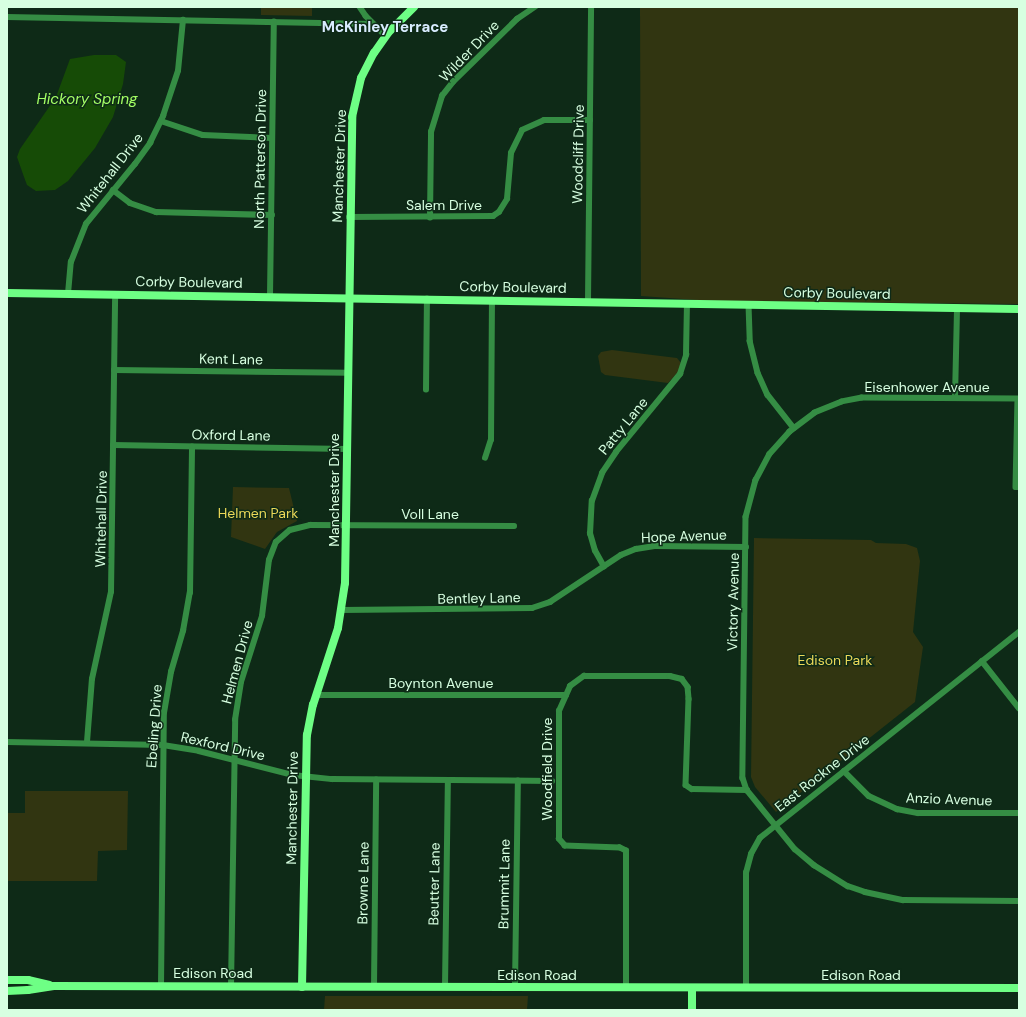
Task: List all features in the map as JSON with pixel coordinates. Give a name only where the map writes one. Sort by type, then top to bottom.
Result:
[{"type":"street","points":[[360,7],[372,24],[386,36]]},
{"type":"street","name":"Manchester Drive","points":[[302,987],[307,735],[316,695],[342,610],[347,526],[350,142],[354,103],[366,67],[386,36],[414,7]]},
{"type":"street","name":"Wilder Drive","points":[[430,218],[431,132],[442,96],[453,82],[512,24],[535,7]]},
{"type":"street","name":"Woodcliff Drive","points":[[588,301],[591,7]]},
{"type":"street","points":[[7,17],[372,24]]},
{"type":"street","name":"Whitehall Drive","points":[[68,294],[71,262],[86,224],[150,143],[161,121],[178,71],[183,20]]},
{"type":"street","name":"North Patterson Drive","points":[[270,296],[274,22]]},
{"type":"street","name":"Salem Drive","points":[[349,217],[430,218],[493,216],[499,212],[507,199],[510,153],[522,130],[544,120],[590,120]]},
{"type":"street","points":[[161,121],[203,135],[272,138]]},
{"type":"street","points":[[113,190],[130,203],[156,212],[272,215]]},
{"type":"street","name":"Corby Boulevard","points":[[7,293],[1019,309]]},
{"type":"street","name":"Whitehall Drive","points":[[87,742],[92,679],[111,592],[115,294]]},
{"type":"street","points":[[426,390],[427,299]]},
{"type":"street","points":[[485,458],[490,440],[492,300]]},
{"type":"street","name":"Patty Lane","points":[[604,567],[595,551],[590,534],[592,501],[602,473],[616,452],[680,374],[686,355],[687,304]]},
{"type":"street","points":[[749,305],[750,341],[758,373],[768,395],[794,428]]},
{"type":"street","points":[[955,398],[957,308]]},
{"type":"street","name":"Kent Lane","points":[[114,370],[348,373]]},
{"type":"street","name":"Eisenhower Avenue","points":[[794,428],[828,407],[862,398],[1018,399]]},
{"type":"street","points":[[1018,399],[1018,487]]},
{"type":"street","name":"Victory Avenue","points":[[747,790],[743,778],[746,547],[748,505],[756,480],[770,454],[794,428]]},
{"type":"street","name":"Oxford Lane","points":[[114,445],[347,449]]},
{"type":"street","name":"Ebeling Drive","points":[[161,986],[163,745],[166,698],[190,593],[192,446]]},
{"type":"street","name":"Voll Lane","points":[[347,526],[514,526]]},
{"type":"street","name":"Helmen Drive","points":[[231,986],[234,760],[239,695],[262,616],[273,548],[284,534],[296,528],[347,526]]},
{"type":"street","name":"Hope Avenue","points":[[604,567],[630,551],[643,547],[746,547]]},
{"type":"street","name":"Bentley Lane","points":[[342,610],[532,608],[552,602],[604,567]]},
{"type":"street","name":"East Rockne Drive","points":[[746,988],[747,865],[755,846],[774,825],[1019,632]]},
{"type":"street","points":[[982,661],[1019,708]]},
{"type":"street","name":"Woodfield Drive","points":[[626,988],[626,851],[620,848],[565,846],[559,839],[559,711],[566,695],[577,679],[584,676],[676,677],[685,682],[688,686],[688,787],[747,790]]},
{"type":"street","name":"Boynton Avenue","points":[[316,695],[566,695]]},
{"type":"street","name":"Rexford Drive","points":[[7,742],[87,742],[163,745],[305,776],[376,780],[552,781]]},
{"type":"street","name":"Anzio Avenue","points":[[844,771],[869,796],[897,809],[918,813],[1019,813]]},
{"type":"street","name":"Browne Lane","points":[[374,987],[376,780]]},
{"type":"street","name":"Beutter Lane","points":[[445,987],[448,781]]},
{"type":"street","name":"Brummit Lane","points":[[514,987],[518,781]]},
{"type":"street","points":[[747,790],[774,825],[814,865],[837,880],[865,892],[924,901],[1019,901]]},
{"type":"street","name":"Edison Road","points":[[7,980],[28,980],[54,986]]},
{"type":"street","name":"Edison Road","points":[[7,990],[28,990],[54,986],[1019,988]]},
{"type":"street","points":[[692,988],[692,1010]]},
{"type":"green space","points":[[261,7],[312,7],[312,16],[261,15]]},
{"type":"green space","points":[[640,7],[1019,7],[1019,304],[711,301],[641,296]]},
{"type":"green space","points":[[612,350],[677,358],[681,363],[678,372],[668,383],[605,375],[601,372],[598,356],[601,352]]},
{"type":"green space","name":"Helmen Park","points":[[233,487],[289,488],[297,521],[277,532],[265,549],[231,537]]},
{"type":"green space","name":"Edison Park","points":[[754,538],[871,540],[876,543],[906,544],[917,548],[920,561],[913,632],[923,647],[915,702],[776,812],[755,787],[751,777]]},
{"type":"green space","points":[[25,791],[128,791],[127,850],[98,851],[97,881],[7,881],[7,813],[25,813]]},
{"type":"green space","points":[[325,996],[528,996],[527,1010],[324,1010]]},
{"type":"water","name":"Hickory Spring","points":[[94,55],[116,55],[126,62],[123,84],[113,117],[95,148],[68,181],[55,190],[36,191],[27,185],[17,157],[20,149],[56,97],[70,59]]},
{"type":"district","name":"McKinley Terrace","points":[[385,28]]}]
